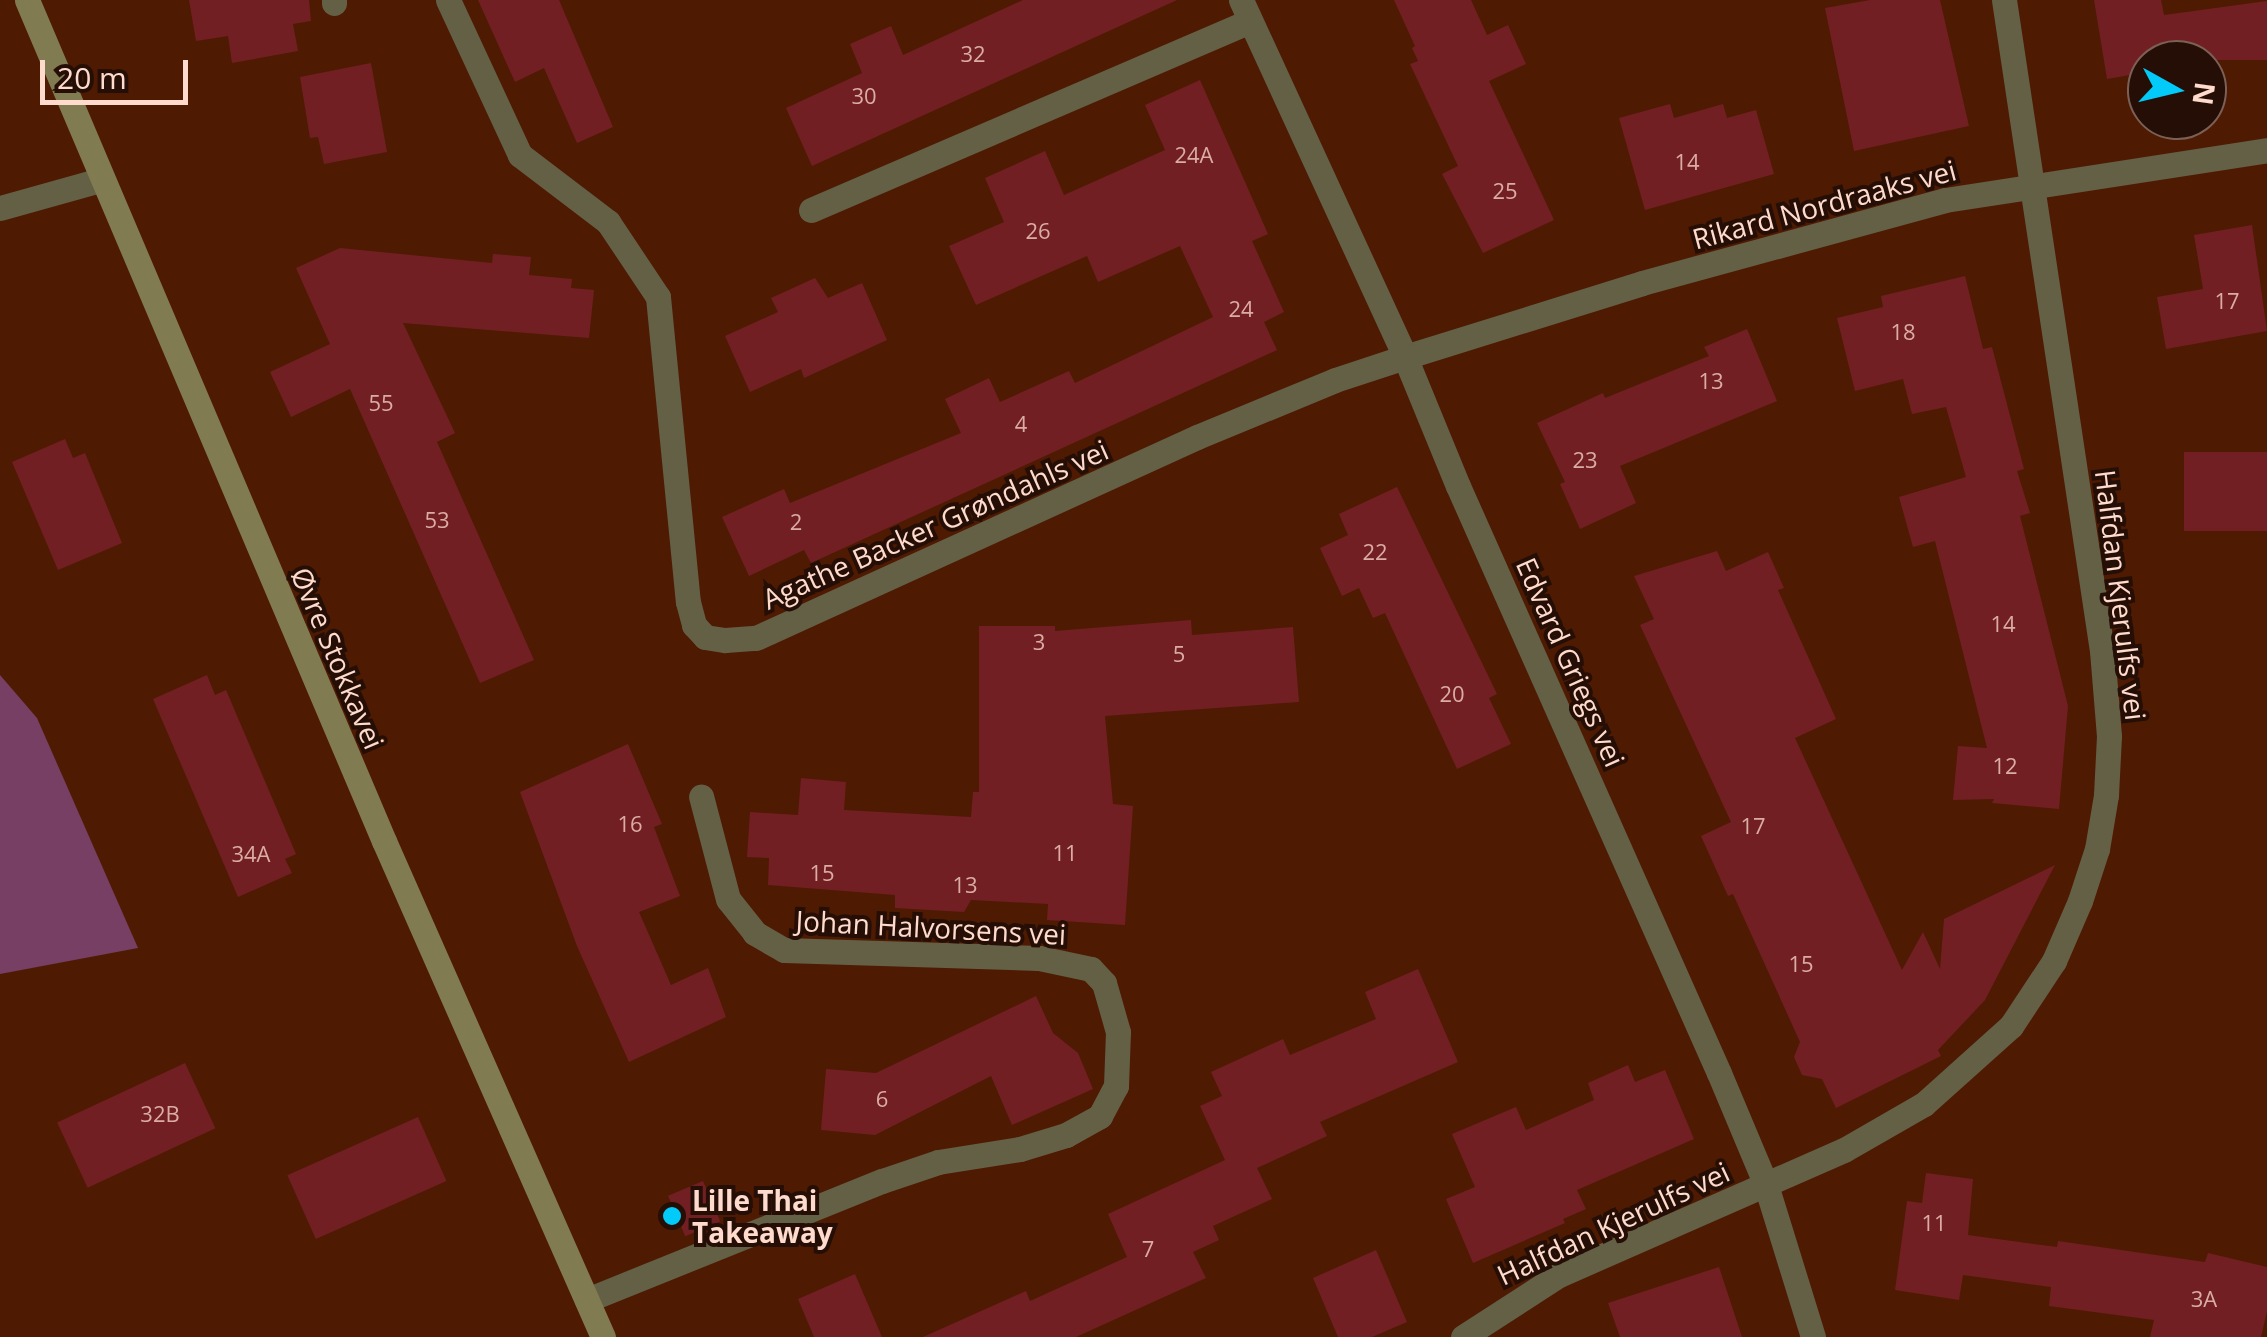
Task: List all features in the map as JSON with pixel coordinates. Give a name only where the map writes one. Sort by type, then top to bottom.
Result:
[{"type":"main road","name":"Øvre Stokkavei","points":[[26,0],[100,180],[603,1337]]},
{"type":"street","name":"Agathe Backer Grøndahls vei","points":[[448,0],[520,155],[608,222],[658,297],[688,602],[694,625],[705,636],[756,638],[1198,438],[1335,380],[1405,356]]},
{"type":"street","name":"Halfdan Kjerulfs vei","points":[[1463,1337],[1487,1317],[1559,1275],[1844,1150],[1924,1104],[2011,1026],[2054,961],[2097,849],[2106,795],[2109,736],[2102,652],[2004,0]]},
{"type":"street","name":"Edvard Griegs vei","points":[[811,210],[1245,10],[1405,356],[1766,1185],[1813,1337]]},
{"type":"street","name":"Rikard Nordraaks vei","points":[[1405,356],[1642,283],[1926,206],[2267,150]]},
{"type":"street","points":[[0,208],[100,180]]},
{"type":"street","name":"Johan Halvorsens vei","points":[[587,1300],[920,1168],[1020,1149],[1066,1135],[1100,1116],[1116,1086],[1118,1032],[1104,983],[1091,969],[1000,956],[833,955],[784,950],[755,933],[728,899],[701,796]]},
{"type":"shaded area","points":[[0,675],[37,718],[138,948],[0,974]]},
{"type":"building","points":[[189,0],[309,0],[311,21],[293,24],[298,51],[232,63],[228,36],[196,41]]},
{"type":"building","points":[[478,0],[559,0],[613,127],[577,143],[544,68],[515,82]]},
{"type":"building","points":[[1023,0],[1177,0],[812,166],[786,108],[862,73],[850,44],[891,26],[903,55]]},
{"type":"building","points":[[1394,0],[1471,0],[1487,35],[1508,25],[1526,64],[1489,81],[1554,220],[1483,253],[1442,174],[1458,166],[1410,64],[1418,61],[1412,48],[1415,46]]},
{"type":"building","points":[[1870,0],[1940,0],[1969,126],[1854,151],[1825,8]]},
{"type":"building","points":[[2094,0],[2161,0],[2164,15],[2267,1],[2267,60],[2227,60],[2227,40],[2127,40],[2127,76],[2107,79]]},
{"type":"building","points":[[371,63],[387,152],[324,164],[318,137],[310,138],[300,77]]},
{"type":"building","points":[[1200,80],[1268,234],[1252,241],[1284,312],[1264,322],[1277,350],[811,563],[804,550],[749,576],[722,517],[784,489],[790,503],[961,433],[945,399],[989,378],[1000,402],[1069,371],[1075,383],[1213,317],[1180,246],[1098,282],[1087,256],[976,305],[949,246],[1004,222],[985,178],[1045,151],[1064,195],[1165,150],[1145,105]]},
{"type":"building","points":[[1670,104],[1674,118],[1723,104],[1727,118],[1756,110],[1774,174],[1645,210],[1619,118]]},
{"type":"building","points":[[2252,225],[2267,331],[2166,349],[2157,297],[2203,289],[2194,235]]},
{"type":"building","points":[[340,248],[492,263],[493,254],[531,257],[529,275],[572,279],[571,288],[594,290],[589,338],[403,323],[455,433],[437,442],[534,660],[480,683],[350,389],[291,417],[270,372],[330,344],[296,268]]},
{"type":"building","points":[[1965,276],[1983,349],[1992,347],[2024,469],[2017,471],[2030,513],[2020,516],[2068,706],[2059,809],[1992,803],[1994,799],[1953,800],[1958,746],[1987,748],[1935,541],[1913,547],[1899,497],[1966,477],[1946,407],[1912,414],[1903,379],[1855,391],[1837,318],[1883,307],[1881,296]]},
{"type":"building","points":[[815,278],[828,298],[862,283],[887,340],[804,378],[801,369],[750,392],[725,336],[778,312],[771,298]]},
{"type":"building","points":[[1747,329],[1777,401],[1620,466],[1636,503],[1580,529],[1560,484],[1565,482],[1537,423],[1603,393],[1605,398],[1709,356],[1704,347]]},
{"type":"building","points":[[65,439],[73,458],[85,453],[122,543],[58,570],[12,462]]},
{"type":"building","points":[[2184,452],[2267,452],[2267,531],[2184,531]]},
{"type":"building","points":[[1397,487],[1497,694],[1489,698],[1511,744],[1457,769],[1385,613],[1373,618],[1359,588],[1342,596],[1320,548],[1348,535],[1339,514]]},
{"type":"building","points":[[1717,551],[1726,571],[1768,552],[1784,588],[1778,590],[1836,719],[1795,738],[1902,970],[1923,932],[1940,969],[1944,919],[2055,865],[1985,1000],[1938,1050],[1941,1056],[1836,1108],[1822,1079],[1802,1075],[1794,1057],[1800,1042],[1733,894],[1728,896],[1701,836],[1731,822],[1640,625],[1654,619],[1634,576]]},
{"type":"building","points":[[1191,620],[1192,635],[1293,627],[1299,702],[1105,716],[1113,804],[1133,806],[1125,925],[1047,920],[1048,904],[971,900],[964,912],[895,908],[895,895],[768,885],[769,858],[747,857],[750,812],[798,815],[801,778],[846,782],[844,810],[971,817],[973,792],[979,792],[979,626],[1055,626],[1055,631]]},
{"type":"building","points":[[207,675],[215,695],[226,690],[296,854],[285,859],[292,873],[238,897],[153,699]]},
{"type":"building","points":[[628,744],[662,824],[654,827],[680,896],[639,912],[671,985],[708,968],[726,1017],[629,1062],[577,946],[520,792]]},
{"type":"building","points":[[1418,969],[1458,1062],[1320,1122],[1327,1136],[1257,1168],[1272,1199],[1213,1226],[1219,1240],[1193,1252],[1206,1278],[1076,1337],[923,1337],[1026,1291],[1030,1301],[1127,1257],[1108,1214],[1225,1160],[1200,1106],[1222,1096],[1211,1072],[1283,1039],[1290,1055],[1376,1019],[1365,992]]},
{"type":"building","points":[[1036,996],[1053,1033],[1078,1053],[1093,1089],[1012,1125],[991,1076],[875,1135],[821,1130],[826,1069],[876,1073]]},
{"type":"building","points":[[185,1063],[215,1128],[88,1188],[57,1123]]},
{"type":"building","points":[[1628,1065],[1635,1082],[1665,1070],[1694,1139],[1577,1190],[1586,1209],[1563,1219],[1565,1223],[1473,1263],[1446,1199],[1475,1187],[1452,1134],[1516,1107],[1526,1130],[1594,1100],[1588,1083]]},
{"type":"building","points":[[418,1117],[446,1181],[316,1239],[287,1175]]},
{"type":"building","points":[[1926,1173],[1973,1179],[1968,1235],[2057,1247],[2058,1241],[2205,1262],[2208,1253],[2267,1267],[2267,1311],[2261,1337],[2150,1337],[2154,1320],[2049,1306],[2051,1287],[1963,1275],[1959,1300],[1895,1290],[1907,1201],[1922,1203]]},
{"type":"building","points":[[703,1181],[720,1222],[685,1236],[668,1196]]},
{"type":"building","points":[[1376,1250],[1407,1322],[1372,1337],[1338,1337],[1313,1278]]},
{"type":"building","points":[[1719,1267],[1742,1337],[1620,1337],[1608,1303]]},
{"type":"building","points":[[855,1274],[882,1337],[814,1337],[798,1299]]},
{"type":"place","name":"Lille Thai Takeaway","points":[[672,1216]]}]
